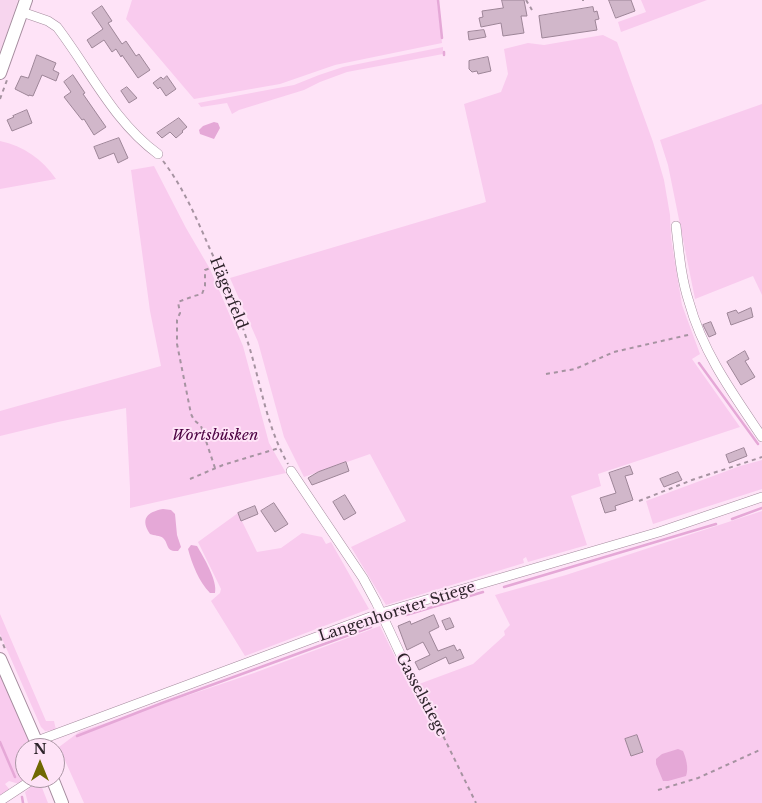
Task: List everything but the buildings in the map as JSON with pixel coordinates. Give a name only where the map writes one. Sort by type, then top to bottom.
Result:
[{"type":"main road","points":[[0,73],[24,6]]},
{"type":"main road","points":[[0,659],[35,738]]},
{"type":"main road","points":[[56,788],[62,803]]},
{"type":"street","points":[[24,6],[57,27],[118,117],[148,147],[158,154]]},
{"type":"street","points":[[676,226],[685,287],[699,332],[717,370],[762,437]]},
{"type":"street","points":[[291,471],[347,554],[381,613]]},
{"type":"street","name":"Langenhorster Stiege","points":[[56,738],[381,613],[659,532],[762,497]]},
{"type":"street","name":"Gasselstiege","points":[[381,613],[404,662]]},
{"type":"street","points":[[0,801],[20,788]]},
{"type":"path","points":[[526,0],[532,10]]},
{"type":"path","points":[[0,99],[5,86]]},
{"type":"path","name":"Hägerfeld","points":[[158,154],[176,178],[188,200],[218,266],[248,345],[279,448],[291,471]]},
{"type":"path","points":[[215,468],[201,426],[194,420],[191,414],[177,344],[177,320],[180,313],[178,305],[180,301],[202,294],[206,286],[205,270],[218,266]]},
{"type":"path","points":[[546,374],[575,369],[614,352],[699,332]]},
{"type":"path","points":[[190,479],[215,468],[279,448]]},
{"type":"path","points":[[639,500],[762,457]]},
{"type":"path","name":"Gasselstiege","points":[[404,662],[413,684],[421,687],[427,704],[476,803]]},
{"type":"path","points":[[658,790],[698,778],[762,750]]},
{"type":"shaded area","points":[[0,0],[18,0],[0,54]]},
{"type":"shaded area","points":[[214,122],[218,123],[220,128],[214,139],[200,134],[199,130],[203,126]]},
{"type":"shaded area","points":[[163,509],[171,510],[175,514],[177,535],[181,547],[178,551],[169,549],[163,538],[150,534],[147,529],[146,520],[149,514]]},
{"type":"shaded area","points":[[191,545],[197,546],[206,562],[212,575],[215,593],[210,593],[202,584],[196,572],[188,549]]},
{"type":"shaded area","points":[[678,749],[683,751],[685,757],[687,766],[686,776],[663,781],[656,764],[656,759],[662,754]]},
{"type":"green space","points":[[132,0],[437,0],[442,43],[335,65],[280,84],[194,99],[126,19]]},
{"type":"green space","points":[[641,0],[707,0],[621,32],[618,22],[646,12]]},
{"type":"green space","points":[[603,35],[617,42],[653,142],[664,180],[682,305],[700,354],[692,359],[740,427],[598,474],[601,486],[571,496],[587,545],[528,562],[526,557],[523,559],[524,563],[386,605],[351,547],[406,521],[370,454],[304,477],[284,437],[258,342],[230,278],[486,202],[464,104],[501,92],[508,74],[504,49],[528,43],[544,45]]},
{"type":"green space","points":[[443,47],[443,54],[347,72],[304,90],[239,110],[232,114],[227,103],[201,107],[198,103],[294,85],[343,67]]},
{"type":"green space","points":[[762,104],[762,295],[753,276],[695,299],[668,165],[660,140]]},
{"type":"green space","points":[[0,141],[17,146],[32,154],[45,165],[56,179],[0,189]]},
{"type":"green space","name":"Wortsbüsken","points":[[154,166],[186,228],[210,269],[243,346],[269,443],[286,473],[130,508],[126,408],[0,436],[0,411],[161,366],[150,311],[131,170]]},
{"type":"green space","points":[[762,460],[762,489],[653,524],[646,501],[740,466]]},
{"type":"green space","points":[[762,511],[762,803],[84,803],[65,760],[65,742],[79,732],[254,673],[380,626],[411,687],[473,664],[505,635],[504,631],[510,625],[495,595],[566,575]]},
{"type":"green space","points":[[238,513],[257,552],[281,548],[302,533],[322,537],[326,544],[331,542],[369,609],[245,656],[211,601],[220,593],[221,589],[198,542]]},
{"type":"green space","points":[[0,614],[46,721],[54,721],[56,730],[45,731],[41,727],[0,634]]},
{"type":"green space","points":[[0,674],[28,738],[15,738],[15,783],[9,781],[5,784],[10,790],[0,798]]},
{"type":"green space","points":[[30,788],[42,788],[48,803],[28,803],[25,792]]},
{"type":"waterway","points":[[438,0],[442,38]]},
{"type":"waterway","points":[[699,363],[758,444]]},
{"type":"waterway","points":[[732,519],[762,508]]},
{"type":"waterway","points":[[504,587],[716,524]]},
{"type":"waterway","points":[[406,615],[483,592]]},
{"type":"waterway","points":[[77,736],[371,627]]},
{"type":"waterway","points":[[0,742],[15,777]]},
{"type":"waterway","points":[[22,797],[23,803]]}]
